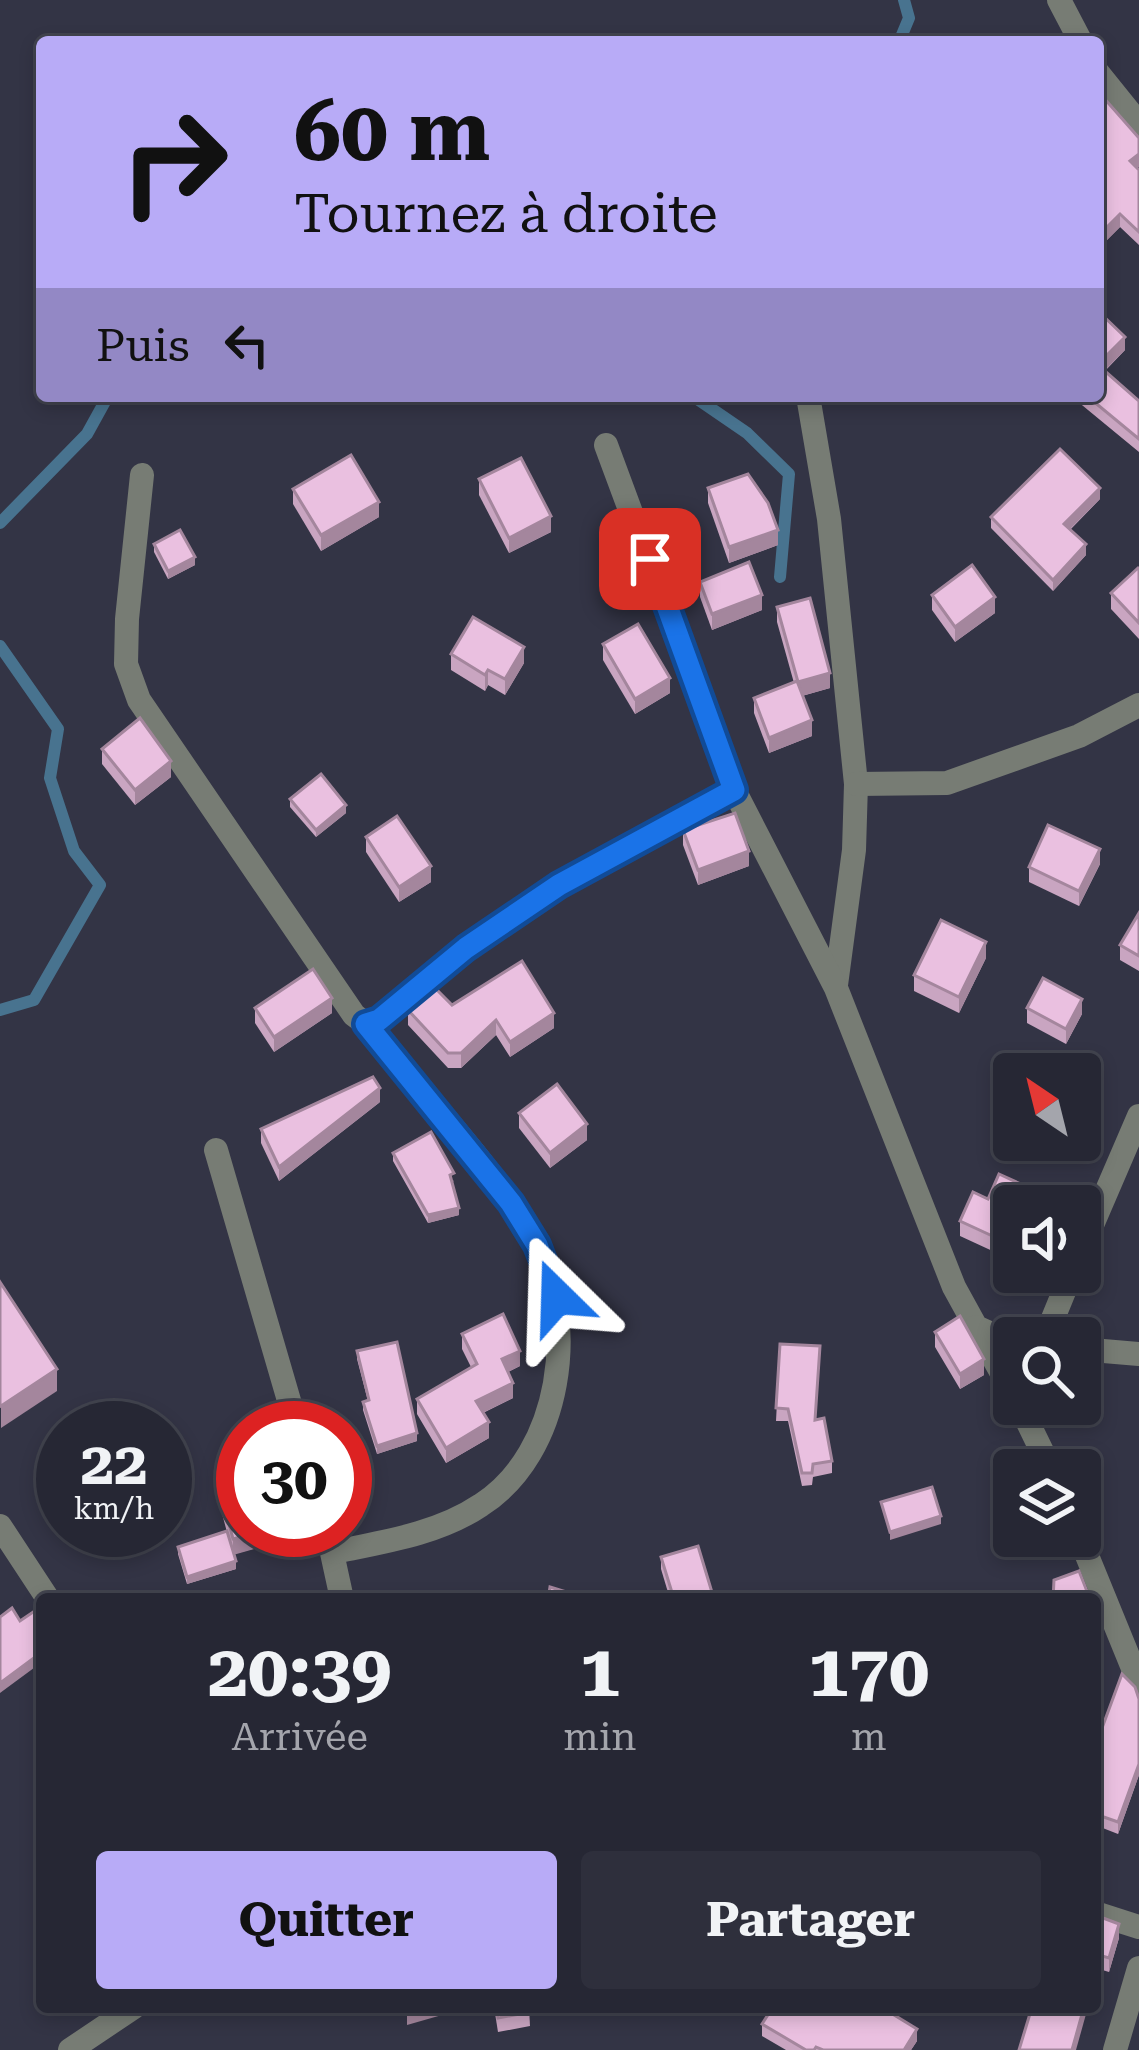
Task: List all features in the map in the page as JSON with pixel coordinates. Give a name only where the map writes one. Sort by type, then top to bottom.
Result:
[{"type":"street","points":[[1059,0],[1079,36]]},
{"type":"street","points":[[1104,80],[1139,124]]},
{"type":"street","points":[[809,402],[829,519],[856,784],[854,850],[836,988]]},
{"type":"street","points":[[606,445],[734,790],[836,988],[954,1287],[993,1357]]},
{"type":"street","points":[[142,476],[126,664],[139,700],[354,1015],[511,1203],[537,1245],[557,1297],[557,1360],[548,1412],[521,1471],[481,1506],[412,1537],[372,1539]]},
{"type":"street","points":[[856,784],[946,783],[1079,736],[1139,705]]},
{"type":"street","points":[[366,1024],[379,1020],[466,948],[559,885],[734,790]]},
{"type":"street","points":[[1101,1204],[1139,1116]]},
{"type":"street","points":[[216,1150],[289,1401]]},
{"type":"street","points":[[976,1327],[993,1335]]},
{"type":"street","points":[[1101,1351],[1139,1354]]},
{"type":"street","points":[[0,1526],[44,1593]]},
{"type":"street","points":[[333,1557],[341,1593]]},
{"type":"street","points":[[1088,1557],[1139,1683]]},
{"type":"street","points":[[1101,1915],[1139,1927]]},
{"type":"street","points":[[1115,2050],[1139,1968]]},
{"type":"street","points":[[70,2050],[125,2013]]},
{"type":"building","points":[[1104,98],[1139,138],[1139,154],[1130,161],[1139,170],[1139,232],[1120,214],[1104,230]]},
{"type":"building","points":[[1104,317],[1125,337],[1104,358]]},
{"type":"building","points":[[1104,370],[1139,401],[1139,439],[1094,402],[1104,402]]},
{"type":"building","points":[[1060,449],[1100,488],[1064,524],[1086,544],[1053,580],[991,517]]},
{"type":"building","points":[[351,455],[379,502],[321,535],[293,489]]},
{"type":"building","points":[[521,458],[551,516],[509,538],[479,479]]},
{"type":"building","points":[[748,474],[768,503],[778,530],[729,547],[708,488]]},
{"type":"building","points":[[180,530],[195,557],[168,571],[154,544]]},
{"type":"building","points":[[749,562],[762,595],[712,614],[700,582]]},
{"type":"building","points":[[972,565],[995,597],[955,627],[932,595]]},
{"type":"building","points":[[1139,569],[1139,623],[1111,593]]},
{"type":"building","points":[[810,598],[830,673],[798,682],[777,607]]},
{"type":"building","points":[[473,617],[524,647],[505,679],[488,670],[485,675],[451,654]]},
{"type":"building","points":[[638,624],[670,678],[635,699],[603,644]]},
{"type":"building","points":[[797,681],[812,720],[769,738],[754,698]]},
{"type":"building","points":[[140,718],[171,761],[135,790],[102,749]]},
{"type":"building","points":[[321,774],[346,805],[316,830],[290,799]]},
{"type":"building","points":[[735,813],[749,851],[698,870],[683,830]]},
{"type":"building","points":[[397,816],[431,866],[399,887],[366,837]]},
{"type":"building","points":[[1048,825],[1100,849],[1079,891],[1029,867]]},
{"type":"building","points":[[1139,913],[1139,956],[1120,945]]},
{"type":"building","points":[[941,920],[986,942],[959,997],[914,975]]},
{"type":"building","points":[[522,961],[554,1013],[510,1042],[496,1020],[461,1053],[448,1053],[408,1010],[436,989],[452,1005]]},
{"type":"building","points":[[313,969],[332,998],[274,1037],[255,1008]]},
{"type":"building","points":[[1043,978],[1082,999],[1066,1029],[1027,1008]]},
{"type":"building","points":[[373,1077],[380,1088],[279,1167],[261,1129]]},
{"type":"building","points":[[557,1084],[587,1124],[550,1153],[519,1113]]},
{"type":"building","points":[[431,1132],[454,1173],[450,1175],[459,1208],[428,1215],[393,1153]]},
{"type":"building","points":[[999,1174],[1023,1185],[994,1185]]},
{"type":"building","points":[[993,1188],[993,1236],[960,1221],[973,1192],[988,1199]]},
{"type":"building","points":[[0,1282],[57,1369],[1,1406],[0,1404]]},
{"type":"building","points":[[503,1314],[520,1351],[502,1359],[513,1383],[476,1401],[489,1422],[446,1448],[417,1399],[477,1364],[462,1334]]},
{"type":"building","points":[[960,1316],[984,1359],[960,1374],[935,1332]]},
{"type":"building","points":[[397,1342],[417,1433],[377,1446],[372,1401],[366,1401],[357,1351]]},
{"type":"building","points":[[780,1344],[820,1346],[815,1420],[824,1418],[832,1461],[813,1464],[812,1473],[802,1473],[788,1409],[776,1408]]},
{"type":"building","points":[[932,1487],[941,1516],[890,1532],[881,1502]]},
{"type":"building","points":[[216,1535],[216,1557],[235,1557],[236,1561],[187,1577],[181,1557],[192,1557],[192,1542]]},
{"type":"building","points":[[698,1546],[712,1593],[672,1593],[661,1557]]},
{"type":"building","points":[[1079,1571],[1088,1593],[1053,1593],[1054,1580]]},
{"type":"building","points":[[12,1608],[20,1621],[36,1610],[36,1656],[0,1683],[0,1617]]},
{"type":"building","points":[[1122,1674],[1139,1699],[1139,1764],[1118,1822],[1101,1816],[1101,1731]]},
{"type":"building","points":[[1101,1917],[1119,1924],[1109,1958],[1101,1956]]},
{"type":"building","points":[[769,2013],[891,2013],[917,2029],[904,2050],[806,2050],[762,2024]]},
{"type":"building","points":[[1030,2013],[1082,2013],[1072,2050],[1019,2050]]},
{"type":"waterway","points":[[902,36],[909,18],[904,0]]},
{"type":"waterway","points":[[0,523],[87,434],[105,402]]},
{"type":"waterway","points":[[702,402],[747,433],[789,474],[780,577]]},
{"type":"waterway","points":[[0,646],[58,729],[50,778],[74,851],[100,885],[34,1000],[0,1010]]},
{"type":"route","points":[[557,1297],[537,1245],[511,1203],[366,1024],[379,1020],[466,948],[559,885],[734,790],[650,559]]}]
